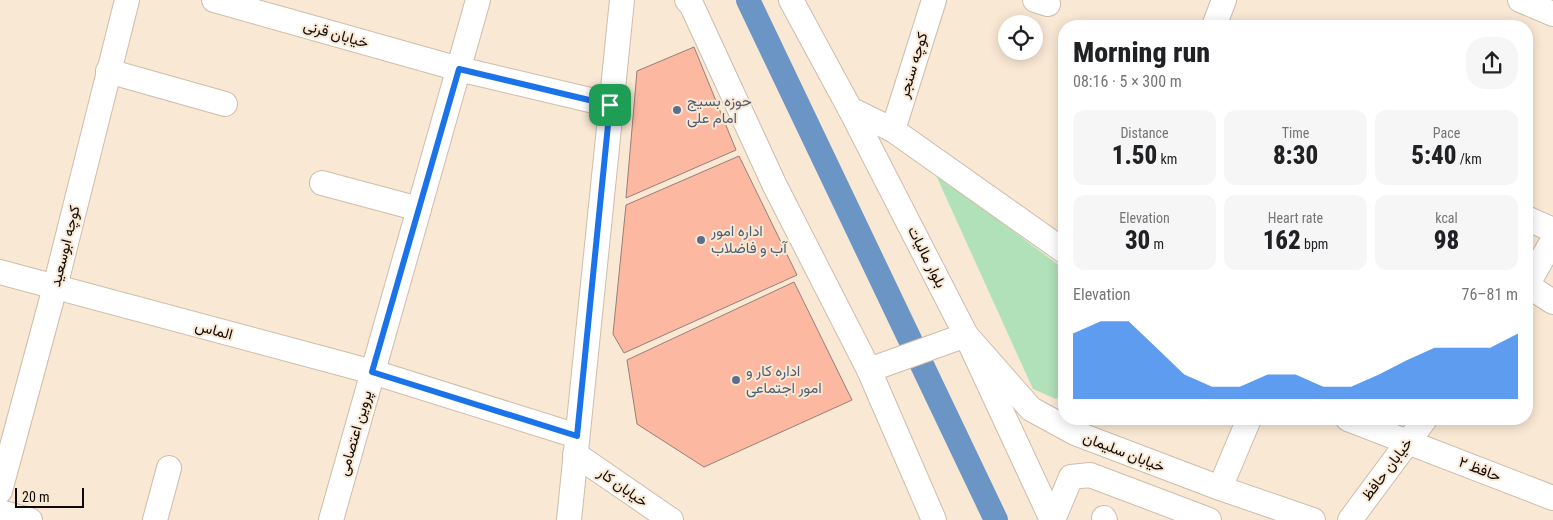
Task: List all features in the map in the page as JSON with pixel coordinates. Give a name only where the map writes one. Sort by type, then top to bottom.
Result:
[{"type":"street","name":"کوچه ابوسعید","points":[[0,491],[55,287],[127,0]]},
{"type":"street","name":"خیابان قرنی","points":[[214,0],[459,69],[610,105]]},
{"type":"street","name":"پروین اعتصامی","points":[[331,520],[478,0]]},
{"type":"street","points":[[569,520],[622,0]]},
{"type":"street","points":[[687,0],[696,15],[775,186],[869,370],[934,520]]},
{"type":"street","name":"بلوار مالیات","points":[[791,0],[850,109],[966,335],[1052,520]]},
{"type":"street","name":"کوچه سنجر","points":[[893,130],[934,0]]},
{"type":"street","points":[[1216,20],[1224,0]]},
{"type":"street","points":[[1520,0],[1553,14]]},
{"type":"street","points":[[108,71],[225,104]]},
{"type":"street","points":[[850,109],[893,130],[1058,246]]},
{"type":"street","points":[[322,183],[419,209]]},
{"type":"street","points":[[1533,221],[1553,230]]},
{"type":"street","points":[[1533,275],[1553,240]]},
{"type":"street","name":"الماس","points":[[0,272],[372,372],[576,445]]},
{"type":"street","points":[[1533,290],[1553,302]]},
{"type":"street","points":[[869,370],[966,335]]},
{"type":"street","name":"خیابان سلیمان","points":[[966,335],[1031,409],[1058,419]]},
{"type":"street","points":[[1220,488],[1246,425]]},
{"type":"street","name":"حافظ ۲","points":[[1364,425],[1553,498]]},
{"type":"street","name":"خیابان حافظ","points":[[1350,520],[1420,425]]},
{"type":"street","name":"خیابان سلیمان","points":[[1077,426],[1220,488],[1313,520]]},
{"type":"street","name":"خیابان کار","points":[[576,445],[671,520]]},
{"type":"street","points":[[155,520],[169,468]]},
{"type":"street","points":[[1052,520],[1071,477],[1090,475],[1209,520]]},
{"type":"street","points":[[0,512],[30,520]]},
{"type":"green space","points":[[935,173],[1058,265],[1058,397],[1056,399],[1033,389]]},
{"type":"building","name":"حوزه بسیج امام علی","points":[[694,47],[736,150],[626,198],[637,71]]},
{"type":"building","name":"اداره امور آب و فاضلاب","points":[[739,156],[797,275],[624,353],[613,334],[626,205]]},
{"type":"building","name":"اداره کار و امور اجتماعی","points":[[794,282],[852,400],[704,467],[637,424],[627,360]]},
{"type":"waterway","points":[[748,0],[996,520]]},
{"type":"place","name":"حوزه بسیج امام علی","points":[[677,110]]},
{"type":"place","name":"اداره امور آب و فاضلاب","points":[[701,240]]},
{"type":"place","name":"اداره کار و امور اجتماعی","points":[[736,380]]},
{"type":"route","points":[[459,69],[610,105],[577,436],[372,372],[459,69]]}]
